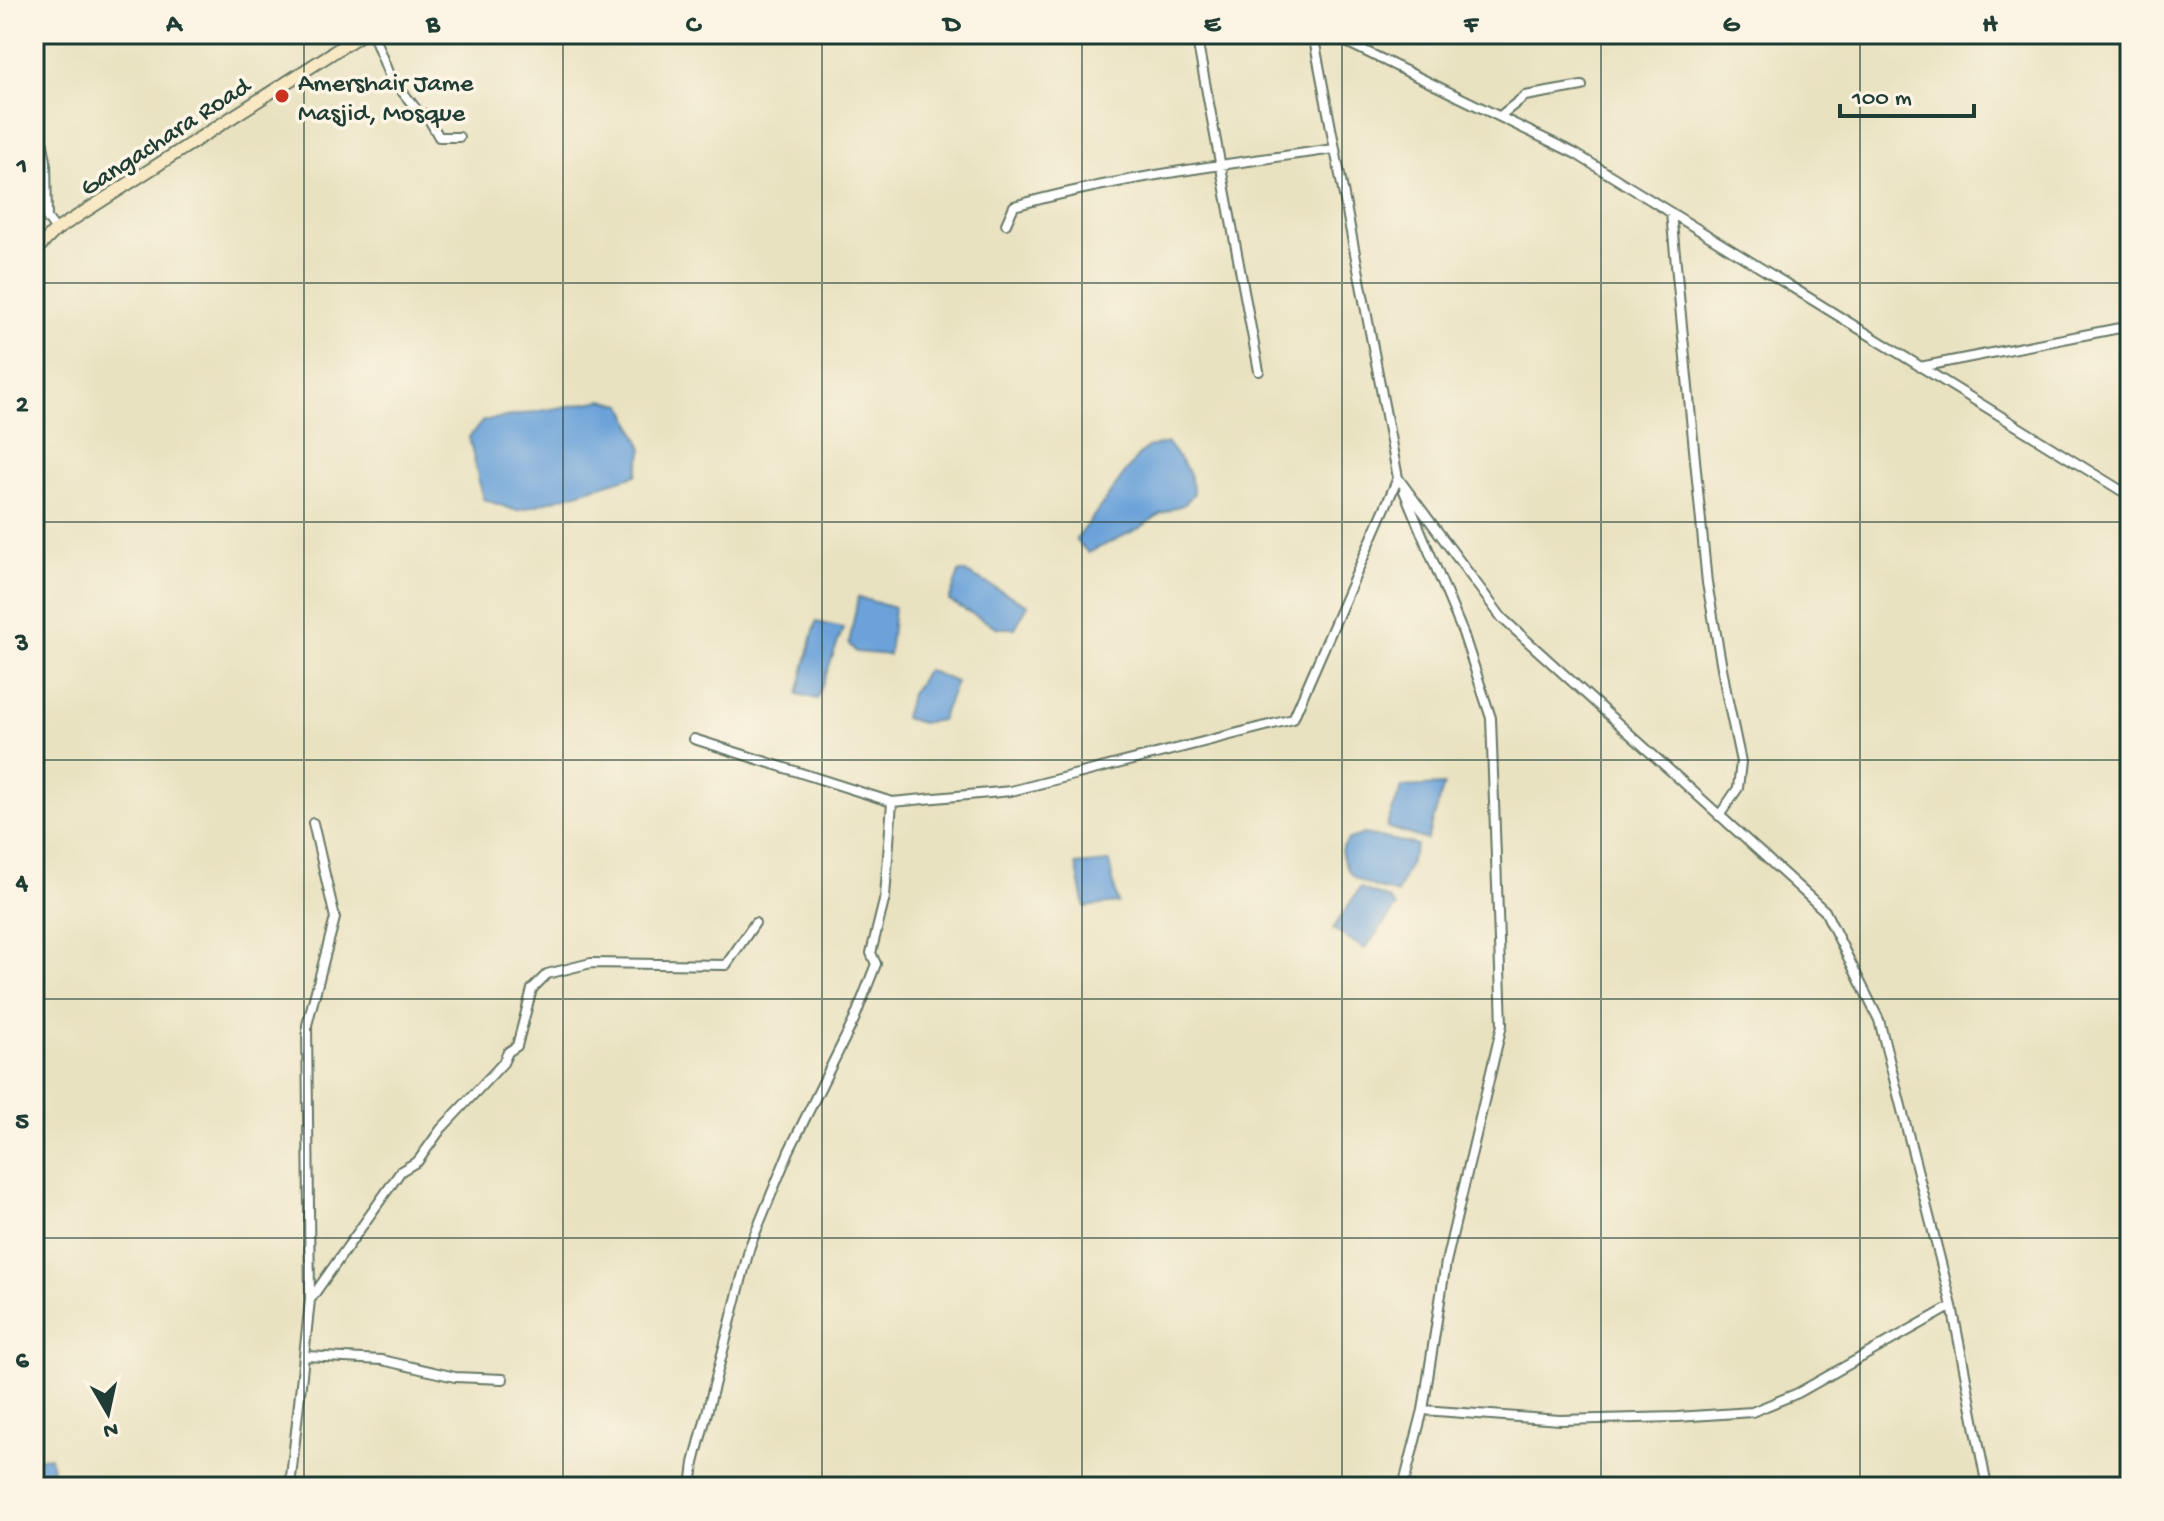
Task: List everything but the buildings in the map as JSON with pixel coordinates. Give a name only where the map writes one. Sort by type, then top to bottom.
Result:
[{"type":"main road","name":"Gangachara Road","points":[[34,252],[56,230],[362,34]]},
{"type":"street","points":[[373,34],[389,75],[421,115],[426,114],[439,137],[459,137]]},
{"type":"street","points":[[1196,34],[1259,371]]},
{"type":"street","points":[[1313,34],[1398,478],[1463,633],[1491,718],[1502,1025],[1446,1262],[1423,1410],[1403,1487]]},
{"type":"street","points":[[1330,34],[1576,154],[2130,496]]},
{"type":"street","points":[[1500,116],[1525,96],[1582,86]]},
{"type":"street","points":[[34,96],[46,161],[47,218],[56,230]]},
{"type":"street","points":[[1006,224],[1014,206],[1057,194],[1219,165],[1334,149]]},
{"type":"street","points":[[1671,213],[1707,583],[1741,762],[1738,788],[1719,816]]},
{"type":"street","points":[[1920,367],[2130,326]]},
{"type":"street","points":[[694,739],[892,802],[1011,791],[1293,719],[1398,478]]},
{"type":"street","points":[[1398,478],[1502,618],[1825,911],[1879,1020],[1952,1306],[1987,1487]]},
{"type":"street","points":[[691,1487],[694,1463],[750,1246],[789,1151],[868,991],[876,964],[871,953],[885,897],[892,802]]},
{"type":"street","points":[[290,1487],[310,1300],[307,1025],[335,918],[313,823]]},
{"type":"street","points":[[310,1300],[401,1171],[418,1161],[441,1129],[503,1063],[508,1052],[517,1046],[532,989],[547,974],[591,963],[726,965],[755,923]]},
{"type":"street","points":[[1423,1410],[1560,1420],[1752,1412],[1798,1393],[1952,1306]]},
{"type":"street","points":[[306,1356],[382,1360],[455,1377],[503,1379]]},
{"type":"water","points":[[603,400],[623,405],[643,449],[636,475],[517,511],[483,499],[469,437],[483,421]]},
{"type":"water","points":[[1167,443],[1189,472],[1194,493],[1185,504],[1088,553],[1076,540],[1137,457],[1148,447]]},
{"type":"water","points":[[959,572],[965,572],[1028,605],[1015,628],[998,628],[949,601]]},
{"type":"water","points":[[858,597],[894,608],[889,655],[856,652],[849,644]]},
{"type":"water","points":[[816,622],[843,628],[817,699],[798,694]]},
{"type":"water","points":[[927,670],[956,682],[941,720],[922,723],[904,718],[910,696]]},
{"type":"water","points":[[1444,785],[1427,840],[1386,827],[1402,787]]},
{"type":"water","points":[[1364,834],[1417,845],[1397,894],[1368,885],[1348,870],[1341,850],[1349,839]]},
{"type":"water","points":[[1109,862],[1118,903],[1085,907],[1076,865]]},
{"type":"water","points":[[1360,888],[1389,899],[1396,907],[1365,949],[1333,929]]},
{"type":"water","points":[[50,1457],[55,1487],[34,1487],[34,1459]]},
{"type":"place","name":"Amershair Jame Masjid, Mosque","points":[[282,96]]}]
